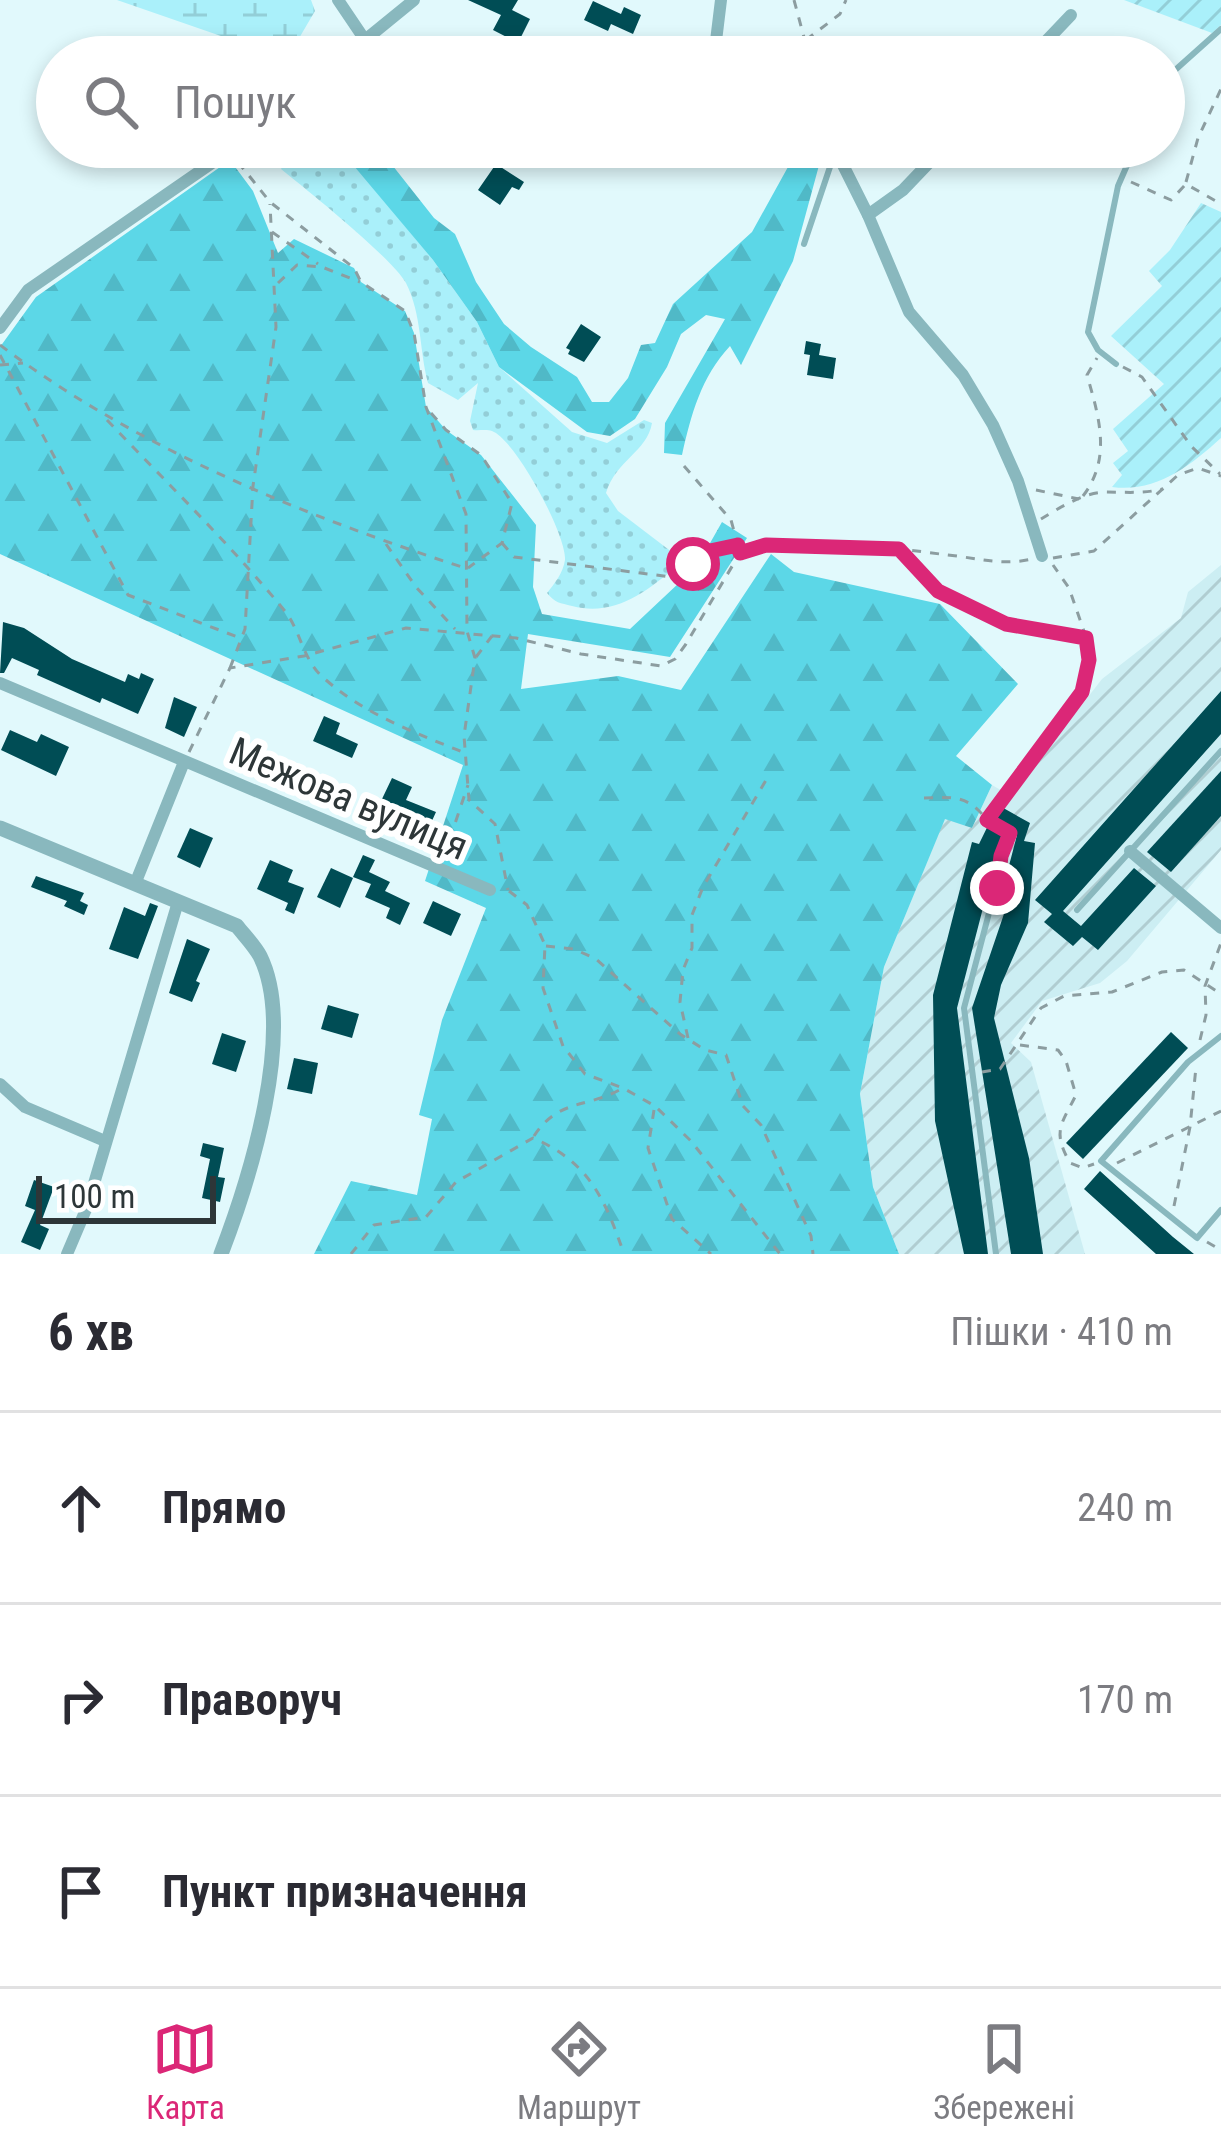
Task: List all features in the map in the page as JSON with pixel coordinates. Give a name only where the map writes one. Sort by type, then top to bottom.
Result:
[{"type":"street","points":[[338,0],[361,36]]},
{"type":"street","points":[[369,36],[414,0]]},
{"type":"street","points":[[716,36],[721,0]]},
{"type":"street","points":[[1050,36],[1071,15]]},
{"type":"street","points":[[0,328],[28,290],[205,168]]},
{"type":"street","points":[[844,168],[909,313],[980,400],[1018,481],[1042,556]]},
{"type":"street","points":[[868,215],[924,168]]},
{"type":"street","name":"Межова вулиця","points":[[0,683],[490,890]]},
{"type":"street","name":"Межова вулиця","points":[[135,884],[184,762]]},
{"type":"street","points":[[0,828],[237,926],[260,957],[271,1006],[269,1075],[256,1153],[221,1254]]},
{"type":"street","points":[[1130,851],[1221,928]]},
{"type":"street","points":[[67,1254],[87,1207],[178,902]]},
{"type":"street","points":[[0,1084],[26,1107],[105,1141]]},
{"type":"lane","points":[[1185,61],[1221,28]]},
{"type":"lane","points":[[804,244],[828,168]]},
{"type":"lane","points":[[1116,364],[1098,350],[1088,332],[1125,168]]},
{"type":"lane","points":[[1077,910],[1221,751]]},
{"type":"lane","points":[[996,1254],[964,1008],[1010,833]]},
{"type":"lane","points":[[1221,1036],[1196,1056],[1101,1161],[1197,1238],[1221,1210]]},
{"type":"path","points":[[794,0],[804,36]]},
{"type":"path","points":[[811,36],[840,14],[846,0]]},
{"type":"path","points":[[1121,177],[1172,200],[1186,184],[1198,138],[1221,89]]},
{"type":"path","points":[[246,168],[270,202],[355,268],[361,282]]},
{"type":"path","points":[[1186,184],[1221,204]]},
{"type":"path","points":[[184,762],[241,638],[253,486],[276,327],[270,202]]},
{"type":"path","points":[[270,231],[322,267],[361,282],[405,311],[414,333],[426,407],[466,514],[467,632],[475,658],[464,736],[469,800],[495,824],[508,890],[527,905],[544,945],[543,988],[563,1046],[585,1074],[655,1106],[691,1141],[780,1254]]},
{"type":"path","points":[[276,284],[297,265],[322,267]]},
{"type":"path","points":[[0,345],[102,415],[175,454],[385,542],[467,569]]},
{"type":"path","points":[[1081,498],[1097,478],[1099,462],[1102,429],[1087,374],[1098,350]]},
{"type":"path","points":[[0,355],[128,595],[241,638]]},
{"type":"path","points":[[2,364],[25,363]]},
{"type":"path","points":[[1116,364],[1142,377],[1192,446],[1221,476]]},
{"type":"path","points":[[426,407],[446,430],[482,455],[512,503],[502,543],[467,569]]},
{"type":"path","points":[[102,415],[290,617],[304,656],[322,678],[362,707],[466,753]]},
{"type":"path","points":[[684,466],[731,520],[740,553]]},
{"type":"path","points":[[230,668],[304,656],[406,628],[494,635],[661,666],[675,659],[686,644],[740,553],[766,545],[899,549],[1010,565],[1042,556],[1057,559],[1094,551],[1178,475],[1198,468],[1221,476]]},
{"type":"path","points":[[1018,481],[1044,494],[1081,498]]},
{"type":"path","points":[[1032,524],[1101,492],[1141,494],[1164,489]]},
{"type":"path","points":[[385,542],[416,587],[456,630]]},
{"type":"path","points":[[502,543],[514,557],[672,578],[710,551],[738,545]]},
{"type":"path","points":[[899,549],[938,591],[1006,624],[1086,638]]},
{"type":"path","points":[[987,820],[1082,692],[1089,660],[1069,588],[1042,556]]},
{"type":"path","points":[[475,658],[494,635]]},
{"type":"path","points":[[689,1040],[680,1002],[683,970],[692,948],[692,915],[703,887],[769,775]]},
{"type":"path","points":[[441,867],[470,778]]},
{"type":"path","points":[[925,798],[974,802],[987,820],[1010,833]]},
{"type":"path","points":[[1172,1216],[1190,1127],[1196,1056],[1206,1015],[1205,986],[1221,943]]},
{"type":"path","points":[[544,945],[574,949],[596,959],[689,1040],[726,1055],[743,1106],[761,1125],[811,1236],[813,1254]]},
{"type":"path","points":[[973,1074],[1000,1069],[1041,1008],[1064,996],[1112,992],[1162,972],[1184,970],[1221,994]]},
{"type":"path","points":[[1017,1045],[1058,1049],[1066,1060],[1076,1095],[1058,1132],[1059,1145],[1070,1163],[1083,1168],[1101,1161]]},
{"type":"path","points":[[351,1254],[374,1225],[426,1217],[456,1182],[533,1138],[548,1114],[579,1102],[598,1102],[622,1088]]},
{"type":"path","points":[[655,1106],[647,1148],[672,1219],[711,1254]]},
{"type":"path","points":[[1110,1167],[1221,1111]]},
{"type":"path","points":[[533,1138],[565,1152],[607,1204],[624,1254]]},
{"type":"path","points":[[1197,1238],[1221,1250]]},
{"type":"shaded area","points":[[1221,565],[1221,850],[1127,961],[1100,983],[1042,1001],[1011,1043],[1031,1062],[1085,1254],[899,1254],[873,1187],[860,1094],[884,967],[945,818],[972,828],[992,785],[1011,796],[1102,679],[1181,618],[1188,592]]},
{"type":"green space","points":[[117,0],[311,0],[315,11],[300,36],[221,36]]},
{"type":"green space","points":[[1124,0],[1221,0],[1221,25],[1212,33]]},
{"type":"green space","points":[[219,168],[236,168],[253,191],[278,253],[294,239],[354,268],[361,282],[405,311],[414,333],[426,407],[446,430],[481,455],[536,525],[533,587],[542,614],[630,629],[697,566],[722,522],[747,538],[670,657],[528,634],[521,689],[618,676],[681,690],[771,554],[794,572],[940,604],[1018,684],[956,756],[992,785],[972,828],[945,819],[884,967],[860,1094],[873,1187],[899,1254],[314,1254],[351,1181],[417,1195],[432,1119],[419,1115],[442,1020],[486,908],[425,881],[463,765],[0,554],[0,347],[36,297]]},
{"type":"green space","points":[[356,168],[433,260],[477,322],[499,367],[572,432],[607,443],[644,420],[652,423],[644,442],[617,472],[606,493],[618,511],[681,559],[676,567],[640,594],[601,608],[561,603],[547,593],[565,560],[558,531],[514,452],[492,431],[473,430],[470,421],[478,383],[458,400],[428,383],[415,307],[406,283],[367,241],[281,169]]},
{"type":"green space","points":[[356,168],[395,168],[434,218],[455,234],[476,282],[504,324],[577,377],[592,402],[609,402],[628,378],[641,345],[655,343],[673,304],[752,232],[787,168],[818,168],[793,261],[741,365],[730,346],[712,370],[693,411],[682,455],[664,453],[665,423],[725,319],[706,315],[681,334],[635,419],[610,436],[587,432],[499,367],[477,322],[433,260]]},
{"type":"green space","points":[[1201,203],[1221,212],[1221,438],[1184,468],[1157,482],[1112,487],[1122,475],[1113,463],[1128,451],[1113,429],[1164,384],[1111,336],[1162,286],[1149,271],[1170,250]]},
{"type":"building","points":[[468,0],[518,0],[512,10],[530,19],[522,36],[493,30],[501,15]]},
{"type":"building","points":[[593,1],[621,14],[624,7],[641,15],[633,34],[611,24],[608,31],[584,20]]},
{"type":"building","points":[[493,168],[502,168],[524,182],[519,190],[512,187],[500,205],[478,190]]},
{"type":"building","points":[[581,324],[601,337],[584,362],[566,348]]},
{"type":"building","points":[[806,341],[821,344],[819,355],[836,358],[833,379],[807,375]]},
{"type":"building","points":[[3,622],[24,628],[72,659],[125,682],[128,674],[154,679],[138,714],[37,675],[39,670],[12,658],[0,673]]},
{"type":"building","points":[[1221,691],[1221,734],[1063,911],[1081,926],[1134,868],[1156,886],[1098,950],[1082,937],[1073,946],[1044,922],[1052,914],[1035,900]]},
{"type":"building","points":[[174,697],[197,707],[184,737],[165,728]]},
{"type":"building","points":[[324,716],[340,723],[336,734],[358,744],[352,758],[313,741]]},
{"type":"building","points":[[10,730],[37,742],[41,734],[69,747],[56,776],[1,750]]},
{"type":"building","points":[[1221,771],[1221,816],[1171,872],[1147,852]]},
{"type":"building","points":[[392,778],[412,787],[406,800],[436,812],[426,834],[409,827],[414,814],[382,799]]},
{"type":"building","points":[[998,805],[1030,823],[1024,841],[1035,843],[1028,923],[1001,985],[994,1018],[1029,1158],[1043,1254],[1011,1254],[972,1008],[1006,908],[999,904],[1017,835],[1011,826],[1003,831],[957,1008],[988,1254],[964,1254],[935,1121],[933,995],[972,842],[979,844]]},
{"type":"building","points":[[190,828],[213,838],[200,868],[177,857]]},
{"type":"building","points":[[363,855],[375,860],[369,872],[390,882],[385,891],[410,903],[400,925],[386,918],[390,908],[365,897],[371,884],[353,877]]},
{"type":"building","points":[[270,860],[293,870],[288,882],[304,888],[294,914],[285,910],[288,903],[257,889]]},
{"type":"building","points":[[331,868],[353,878],[340,908],[317,897]]},
{"type":"building","points":[[36,876],[84,893],[80,901],[88,905],[84,915],[64,906],[67,901],[31,887]]},
{"type":"building","points":[[433,901],[461,914],[451,936],[423,923]]},
{"type":"building","points":[[150,903],[158,906],[138,959],[109,949],[124,907],[145,916]]},
{"type":"building","points":[[187,939],[210,949],[192,1002],[169,993]]},
{"type":"building","points":[[328,1005],[359,1014],[352,1038],[321,1029]]},
{"type":"building","points":[[1171,1032],[1188,1048],[1083,1159],[1066,1143]]},
{"type":"building","points":[[222,1033],[246,1041],[236,1072],[212,1064]]},
{"type":"building","points":[[294,1058],[318,1063],[312,1094],[287,1089]]},
{"type":"building","points":[[203,1143],[224,1148],[218,1177],[225,1178],[220,1202],[202,1198],[210,1159],[200,1156]]},
{"type":"building","points":[[1100,1171],[1194,1254],[1156,1254],[1084,1189]]},
{"type":"building","points":[[34,1180],[54,1187],[40,1225],[49,1229],[40,1250],[21,1242],[35,1210],[25,1206]]},
{"type":"route","points":[[693,564],[710,551],[738,545],[740,553],[766,545],[899,549],[938,591],[1006,624],[1086,638],[1089,660],[1082,692],[987,820],[1010,833],[997,888]]}]
